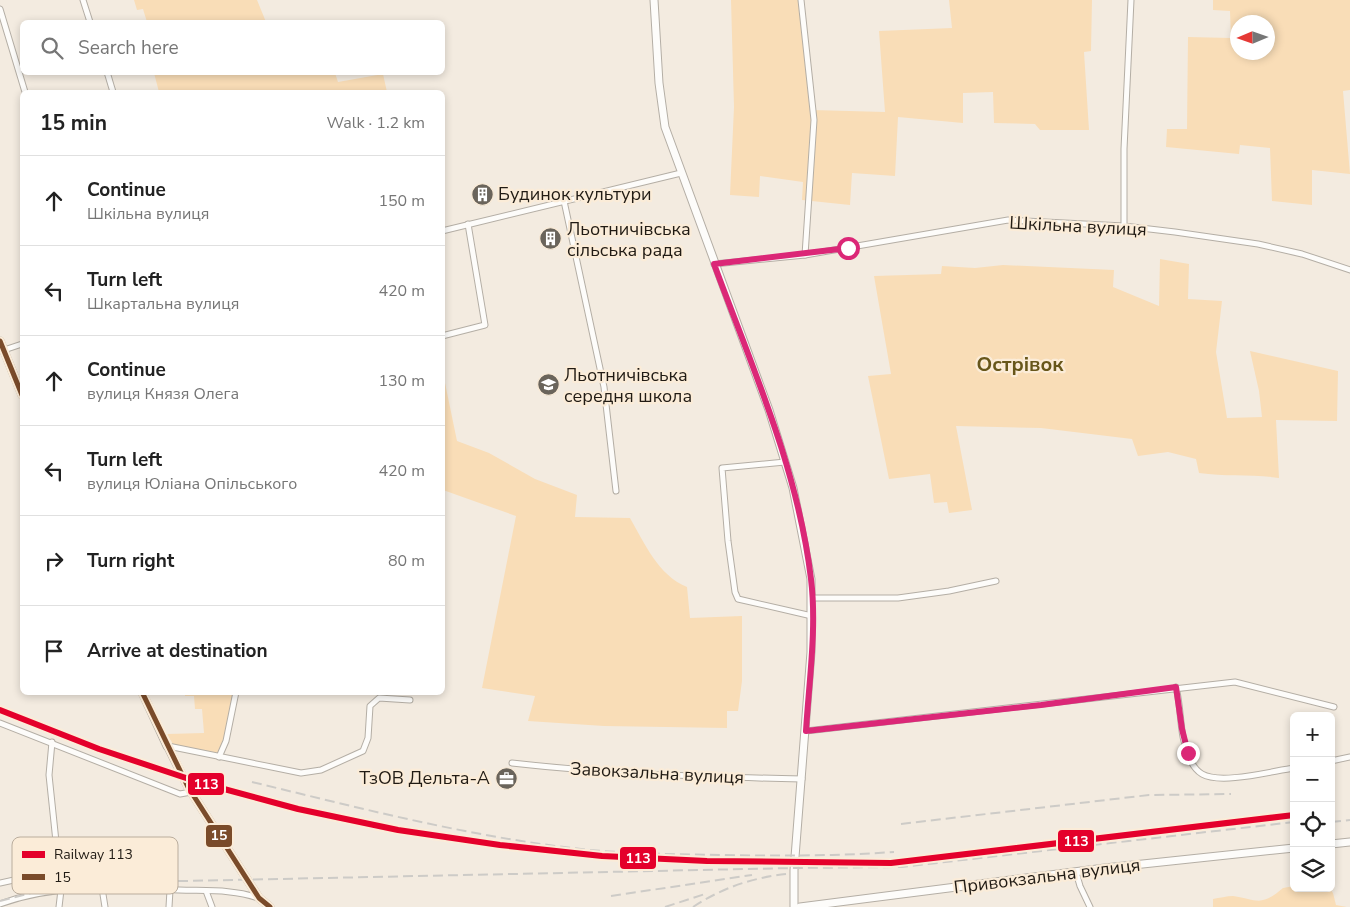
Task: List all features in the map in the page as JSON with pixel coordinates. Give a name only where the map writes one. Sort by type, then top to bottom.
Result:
[{"type":"street","points":[[83,0],[89,20]]},
{"type":"street","points":[[654,0],[658,82],[665,127],[714,264],[763,392],[800,518],[812,598],[812,616],[806,731],[794,870],[794,907]]},
{"type":"street","points":[[801,0],[814,120],[805,255]]},
{"type":"street","points":[[1124,226],[1124,149],[1131,0]]},
{"type":"street","points":[[0,9],[24,90]]},
{"type":"street","points":[[107,75],[112,90]]},
{"type":"street","points":[[445,230],[681,173]]},
{"type":"street","points":[[564,201],[604,387],[616,491]]},
{"type":"street","name":"Шкільна вулиця","points":[[714,264],[805,255],[1008,220],[1124,226],[1258,244],[1350,268]]},
{"type":"street","points":[[445,335],[485,325],[468,224]]},
{"type":"street","points":[[0,341],[20,390]]},
{"type":"street","points":[[4,350],[20,345]]},
{"type":"street","points":[[785,462],[722,468],[728,541],[735,592],[738,599],[812,616]]},
{"type":"street","points":[[812,598],[898,598],[949,591],[996,580]]},
{"type":"street","points":[[806,731],[1041,705],[1176,687],[1234,682],[1334,707]]},
{"type":"street","points":[[1176,687],[1182,729],[1188,753],[1195,766],[1202,773],[1214,778],[1290,769]]},
{"type":"street","points":[[143,695],[190,790],[259,898],[270,907]]},
{"type":"street","points":[[219,757],[226,741],[235,695]]},
{"type":"street","points":[[168,746],[301,774],[321,770],[364,751],[368,738],[370,706],[379,698],[410,700]]},
{"type":"street","points":[[0,723],[180,794],[185,795],[190,790]]},
{"type":"street","points":[[52,742],[49,775],[56,837]]},
{"type":"street","points":[[1335,761],[1350,757]]},
{"type":"street","name":"Завокзальна вулиця","points":[[512,763],[572,770],[701,777],[802,779]]},
{"type":"street","points":[[1335,844],[1350,842]]},
{"type":"street","name":"Привокзальна вулиця","points":[[800,907],[1076,872],[1290,848]]},
{"type":"street","points":[[1076,872],[1090,907]]},
{"type":"street","points":[[178,890],[248,894],[259,898]]},
{"type":"street","points":[[206,891],[212,907]]},
{"type":"street","points":[[0,904],[44,894]]},
{"type":"street","points":[[60,907],[61,894]]},
{"type":"street","points":[[103,894],[105,907]]},
{"type":"street","points":[[169,907],[170,894]]},
{"type":"shaded area","points":[[134,0],[257,0],[265,20],[146,20],[143,9],[137,10]]},
{"type":"shaded area","points":[[731,0],[801,0],[812,110],[885,112],[879,31],[952,28],[949,0],[1092,0],[1091,51],[1084,52],[1089,130],[1040,130],[1035,124],[994,123],[993,92],[963,93],[963,123],[898,117],[895,176],[852,173],[850,205],[802,200],[803,182],[760,176],[759,197],[730,195],[734,107]]},
{"type":"shaded area","points":[[1213,0],[1350,0],[1350,90],[1343,91],[1350,174],[1312,170],[1312,205],[1272,201],[1270,148],[1240,145],[1239,154],[1166,147],[1167,129],[1187,129],[1188,37],[1230,38],[1230,60],[1275,60],[1275,15],[1230,15],[1230,11],[1213,10]]},
{"type":"shaded area","points":[[155,75],[336,75],[338,82],[383,75],[387,90],[158,90]]},
{"type":"shaded area","points":[[1160,259],[1189,264],[1188,299],[1222,301],[1216,352],[1227,418],[1262,417],[1259,391],[1250,351],[1338,371],[1337,421],[1276,420],[1279,478],[1199,473],[1196,459],[1168,452],[1138,456],[1132,439],[1041,428],[956,426],[972,510],[949,513],[947,502],[934,503],[930,474],[889,479],[868,376],[891,374],[874,276],[941,274],[942,266],[975,268],[1003,265],[1114,270],[1113,287],[1159,306]]},
{"type":"shaded area","points":[[445,383],[457,441],[489,453],[535,479],[577,495],[575,517],[630,518],[660,567],[677,582],[687,587],[690,618],[742,616],[742,681],[738,711],[727,711],[727,728],[604,726],[528,721],[535,696],[482,688],[516,516],[445,491]]},
{"type":"shaded area","points":[[235,695],[220,753],[174,746],[167,734],[204,733],[202,709],[195,709],[194,696],[185,696]]},
{"type":"shaded area","points":[[1290,887],[1290,892],[1332,892],[1336,905],[1347,907],[1213,907],[1213,899],[1233,896],[1259,901],[1269,898],[1283,888]]},
{"type":"railway","points":[[252,782],[457,829],[539,844],[598,851],[786,856],[894,852]]},
{"type":"railway","points":[[901,824],[1149,795],[1231,794]]},
{"type":"railway","points":[[1335,822],[1350,820]]},
{"type":"railway","points":[[178,881],[902,867],[1290,822]]},
{"type":"railway","points":[[693,907],[715,894],[737,885],[761,878],[786,874]]},
{"type":"railway","points":[[611,896],[752,875]]},
{"type":"railway","points":[[0,901],[27,894]]},
{"type":"railway","points":[[665,907],[705,894]]},
{"type":"rail line","name":"113","points":[[0,710],[99,749],[198,782],[298,809],[398,830],[500,845],[602,856],[707,861],[891,863],[1290,815]]},
{"type":"transit line","name":"15","points":[[0,341],[20,390]]},
{"type":"transit line","name":"15","points":[[143,695],[188,787],[259,898],[270,907]]},
{"type":"place","name":"Будинок культури","points":[[482,194]]},
{"type":"place","name":"Льотничівська сільська рада","points":[[551,239]]},
{"type":"place","name":"Льотничівська середня школа","points":[[548,385]]},
{"type":"place","name":"ТзОВ Дельта-А","points":[[506,778]]},
{"type":"district","name":"Острівок","points":[[1020,364]]},
{"type":"route","points":[[848,248],[805,255],[736,260],[714,264],[769,410],[793,488],[800,518],[811,579],[812,598],[806,731],[1041,705],[1176,687],[1182,729],[1188,753]]}]
